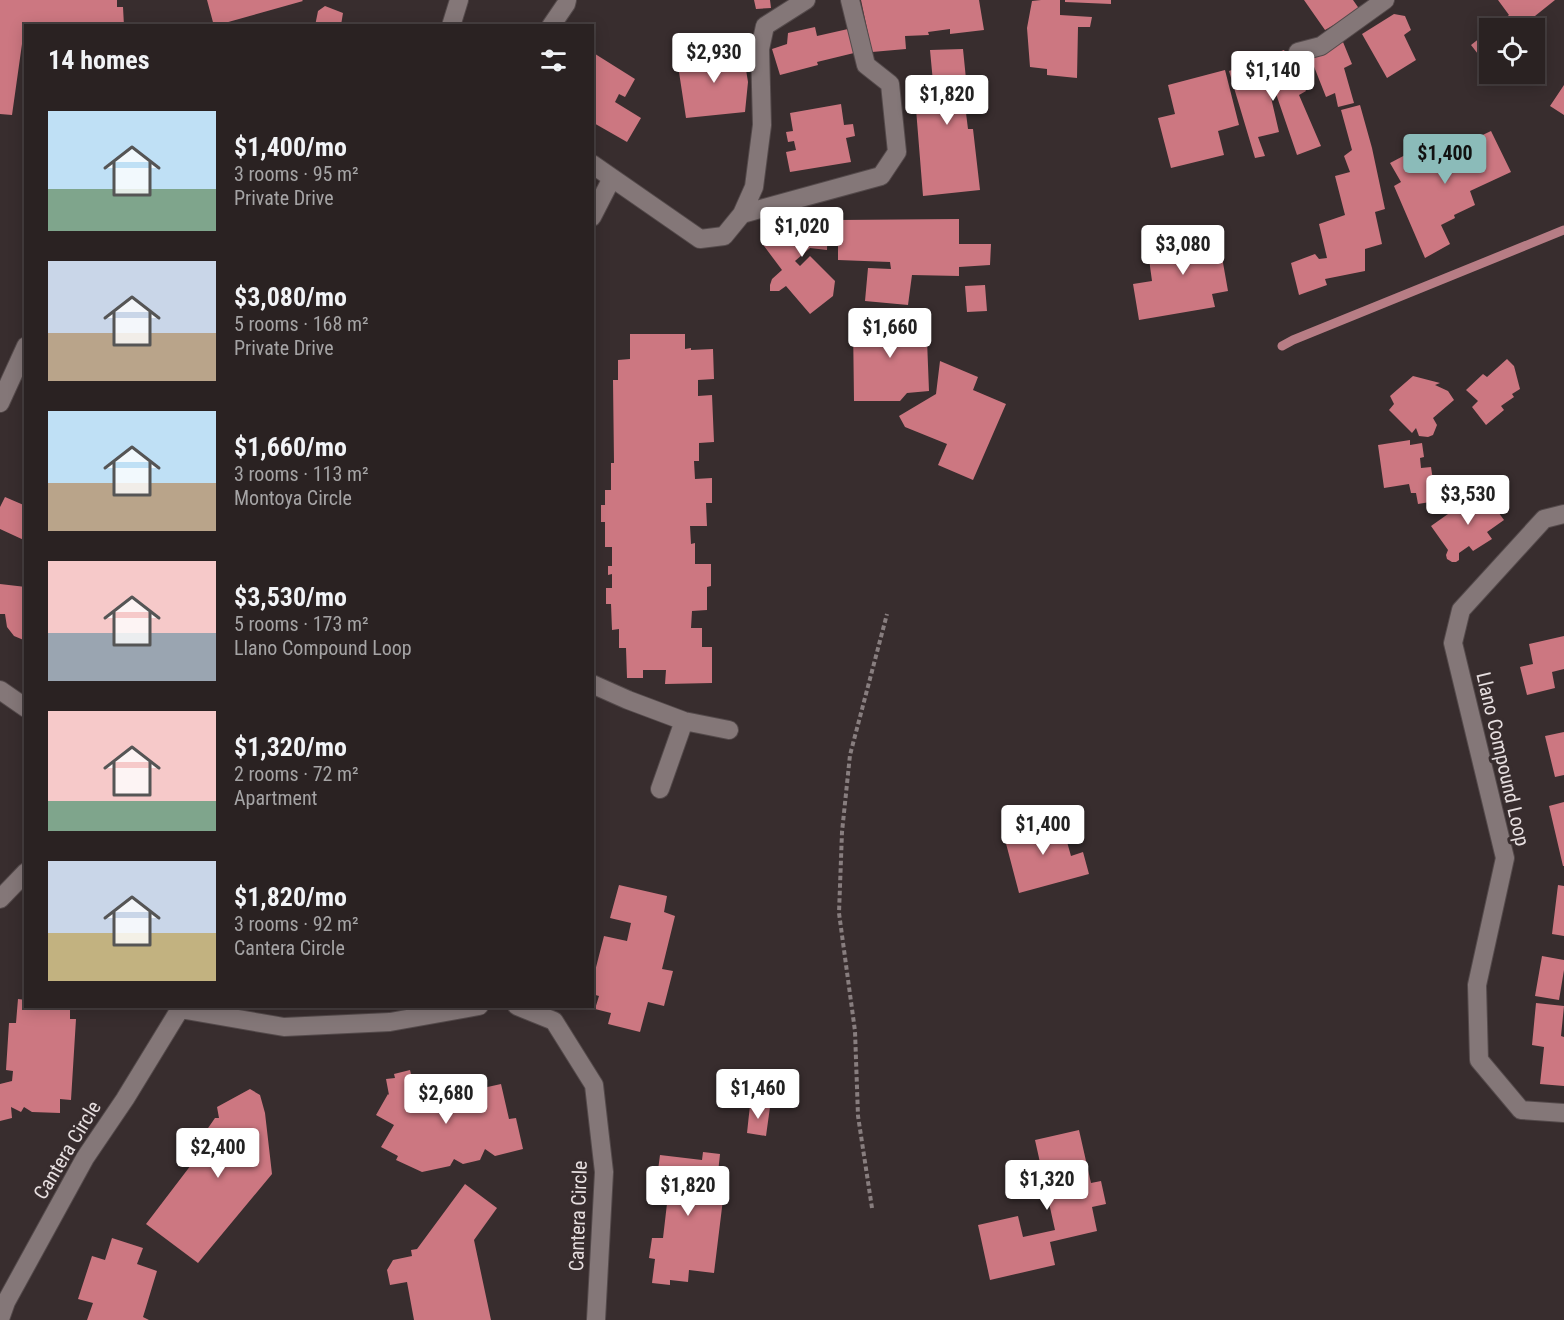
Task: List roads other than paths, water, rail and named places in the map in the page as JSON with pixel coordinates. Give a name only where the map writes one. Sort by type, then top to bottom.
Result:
[{"type":"street","points":[[452,24],[459,0]]},
{"type":"street","points":[[552,24],[567,0]]},
{"type":"street","points":[[594,165],[700,239],[724,236],[742,214],[754,187],[762,125],[760,49],[765,26],[806,0]]},
{"type":"street","points":[[742,214],[881,176],[897,152],[890,84],[866,65],[850,0]]},
{"type":"street","points":[[1298,52],[1321,46],[1385,0]]},
{"type":"street","points":[[594,213],[612,178]]},
{"type":"street","points":[[0,403],[24,350]]},
{"type":"street","name":"Llano Compound Loop","points":[[1564,514],[1544,519],[1461,610],[1453,643],[1505,858],[1478,985],[1479,1060],[1521,1110],[1564,1113]]},
{"type":"street","points":[[594,685],[684,721],[729,730]]},
{"type":"street","points":[[0,690],[24,707]]},
{"type":"street","points":[[660,789],[684,721]]},
{"type":"street","points":[[0,899],[24,874]]},
{"type":"street","name":"Cantera Circle","points":[[0,1319],[6,1302],[85,1158],[125,1099],[177,1008],[284,1027],[390,1022],[468,1008]]},
{"type":"street","name":"Cantera Circle","points":[[522,1008],[554,1021],[594,1085],[604,1172],[596,1320]]},
{"type":"waterway","points":[[1282,346],[1564,230]]}]
